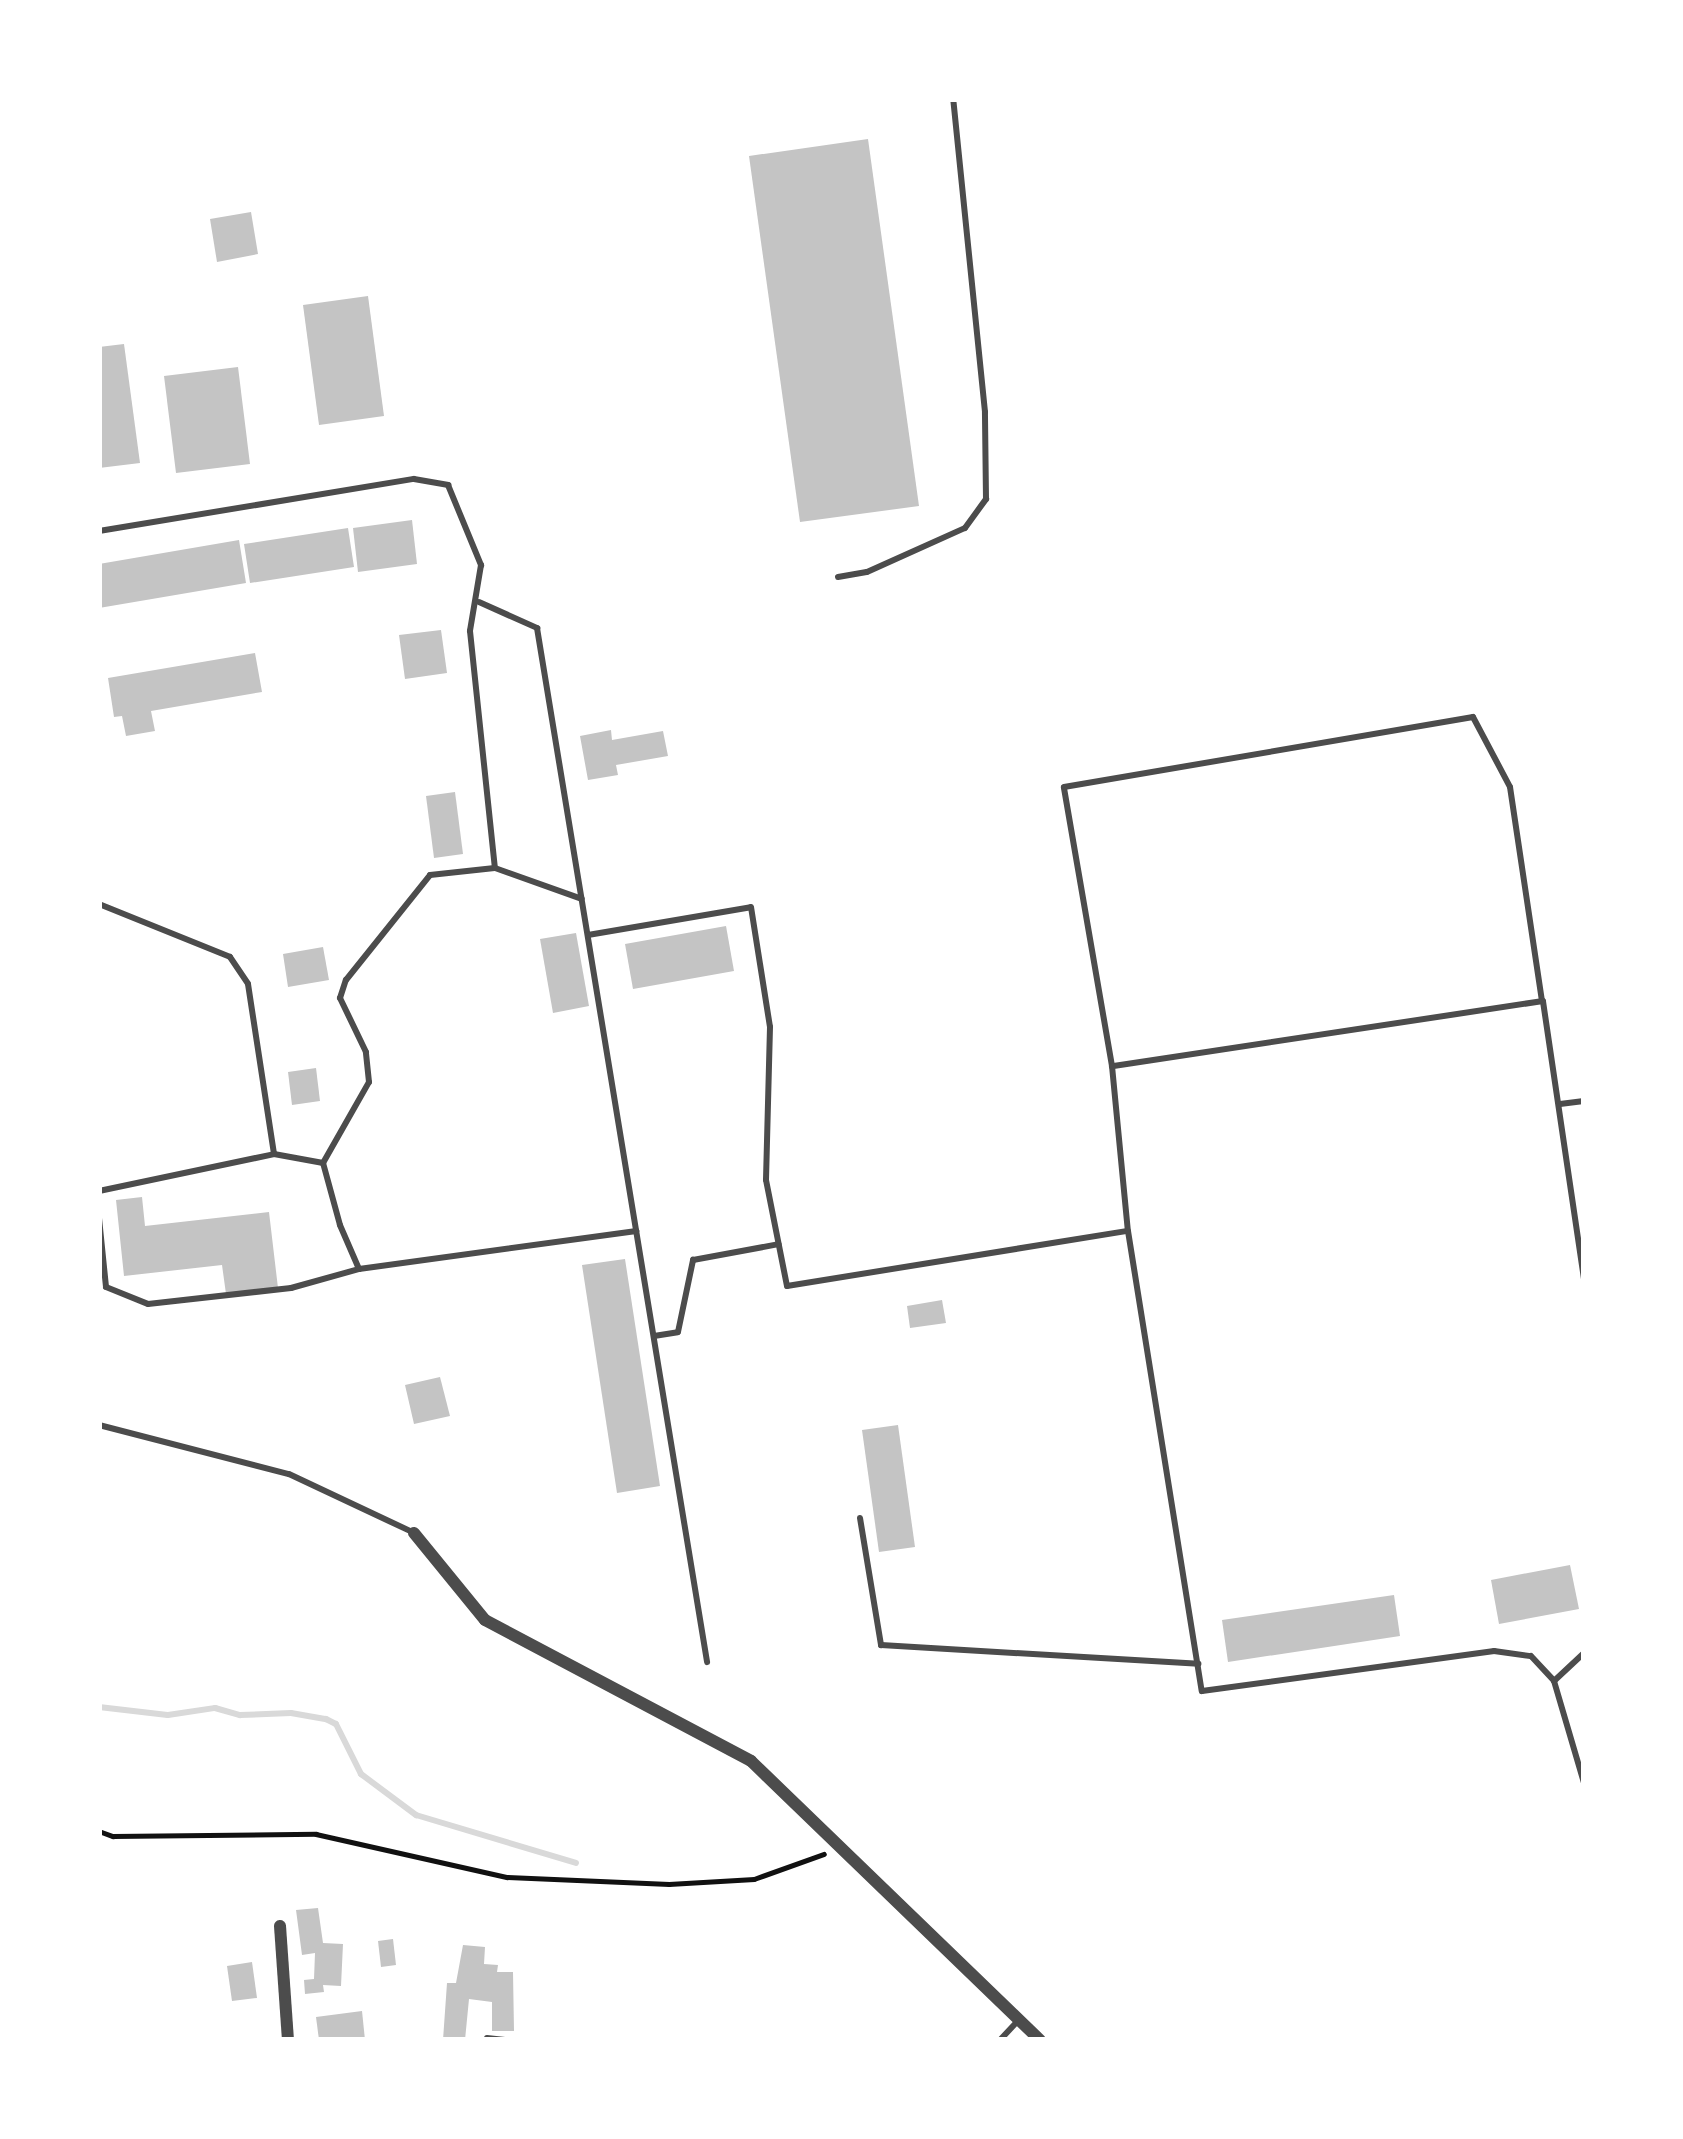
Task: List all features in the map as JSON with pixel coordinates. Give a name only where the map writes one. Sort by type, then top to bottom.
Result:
[{"type":"street","points":[[414,1533],[485,1620],[751,1761],[1040,2040]]},
{"type":"street","points":[[280,1926],[288,2040]]},
{"type":"lane","points":[[838,577],[867,572],[965,528],[986,499],[986,412],[953,99]]},
{"type":"lane","points":[[99,531],[414,479],[448,485],[481,565],[479,602],[470,631],[495,868]]},
{"type":"lane","points":[[479,602],[537,628],[707,1662]]},
{"type":"lane","points":[[1584,1279],[1510,787],[1473,717],[1064,787],[1112,1066],[1128,1231],[1202,1691],[1494,1651],[1531,1656],[1554,1681],[1584,1783]]},
{"type":"lane","points":[[359,1269],[340,1225],[323,1163],[369,1082],[367,1052],[340,998],[346,980],[430,875],[495,868],[582,899]]},
{"type":"lane","points":[[99,904],[230,957],[248,983],[274,1154]]},
{"type":"lane","points":[[588,935],[751,907],[770,1027],[766,1180],[788,1286],[1128,1231]]},
{"type":"lane","points":[[1112,1066],[1543,1001]]},
{"type":"lane","points":[[1560,1105],[1584,1101]]},
{"type":"lane","points":[[99,1191],[274,1154],[323,1163]]},
{"type":"lane","points":[[99,1218],[106,1287],[148,1304],[292,1288],[359,1269],[636,1232]]},
{"type":"lane","points":[[654,1336],[678,1332],[693,1260],[779,1244]]},
{"type":"lane","points":[[99,1425],[289,1474],[414,1533]]},
{"type":"lane","points":[[860,1518],[881,1645],[1198,1664]]},
{"type":"lane","points":[[1554,1681],[1584,1653]]},
{"type":"lane","points":[[1000,2040],[1019,2020]]},
{"type":"lane","points":[[488,2038],[505,2040]]},
{"type":"path","points":[[99,1831],[113,1836],[316,1834],[507,1877],[669,1885],[754,1879],[841,1848]]},
{"type":"building","points":[[868,139],[919,506],[800,522],[749,156]]},
{"type":"building","points":[[251,212],[258,254],[217,262],[210,219]]},
{"type":"building","points":[[368,296],[384,416],[319,425],[303,305]]},
{"type":"building","points":[[124,344],[140,463],[99,468],[99,347]]},
{"type":"building","points":[[238,367],[250,464],[176,473],[164,376]]},
{"type":"building","points":[[412,520],[417,564],[358,572],[353,528]]},
{"type":"building","points":[[348,528],[354,567],[250,583],[244,544]]},
{"type":"building","points":[[239,540],[246,583],[99,608],[99,564]]},
{"type":"building","points":[[441,630],[447,673],[405,679],[399,635]]},
{"type":"building","points":[[255,653],[262,692],[151,711],[155,731],[126,736],[122,716],[114,717],[108,678]]},
{"type":"building","points":[[611,730],[612,740],[663,731],[668,756],[616,765],[618,775],[588,780],[580,736]]},
{"type":"building","points":[[455,792],[463,854],[434,858],[426,796]]},
{"type":"building","points":[[726,926],[734,971],[633,989],[625,944]]},
{"type":"building","points":[[576,933],[589,1006],[553,1013],[540,939]]},
{"type":"building","points":[[323,947],[329,980],[288,987],[283,954]]},
{"type":"building","points":[[316,1068],[320,1101],[292,1105],[288,1072]]},
{"type":"building","points":[[142,1197],[145,1226],[269,1212],[278,1288],[226,1294],[222,1265],[124,1276],[116,1200]]},
{"type":"building","points":[[625,1259],[660,1486],[617,1493],[582,1265]]},
{"type":"building","points":[[942,1300],[946,1323],[910,1328],[907,1306]]},
{"type":"building","points":[[440,1377],[450,1416],[414,1424],[405,1385]]},
{"type":"building","points":[[898,1425],[915,1547],[879,1552],[862,1430]]},
{"type":"building","points":[[1570,1565],[1579,1609],[1499,1624],[1491,1580]]},
{"type":"building","points":[[1394,1595],[1400,1636],[1228,1662],[1222,1620]]},
{"type":"building","points":[[318,1908],[323,1943],[343,1944],[341,1986],[323,1985],[324,1992],[305,1994],[304,1980],[314,1979],[315,1953],[302,1955],[296,1910]]},
{"type":"building","points":[[393,1939],[396,1965],[381,1967],[378,1941]]},
{"type":"building","points":[[463,1945],[485,1947],[484,1964],[498,1965],[497,1972],[513,1972],[514,2031],[492,2031],[492,2002],[469,1999],[465,2040],[443,2040],[447,1983],[456,1983]]},
{"type":"building","points":[[252,1962],[257,1998],[232,2001],[227,1966]]},
{"type":"building","points":[[362,2011],[365,2040],[319,2040],[316,2017]]},
{"type":"waterway","points":[[99,1707],[168,1715],[215,1708],[240,1715],[291,1713],[326,1719],[336,1724],[361,1774],[416,1815],[576,1863]]}]
